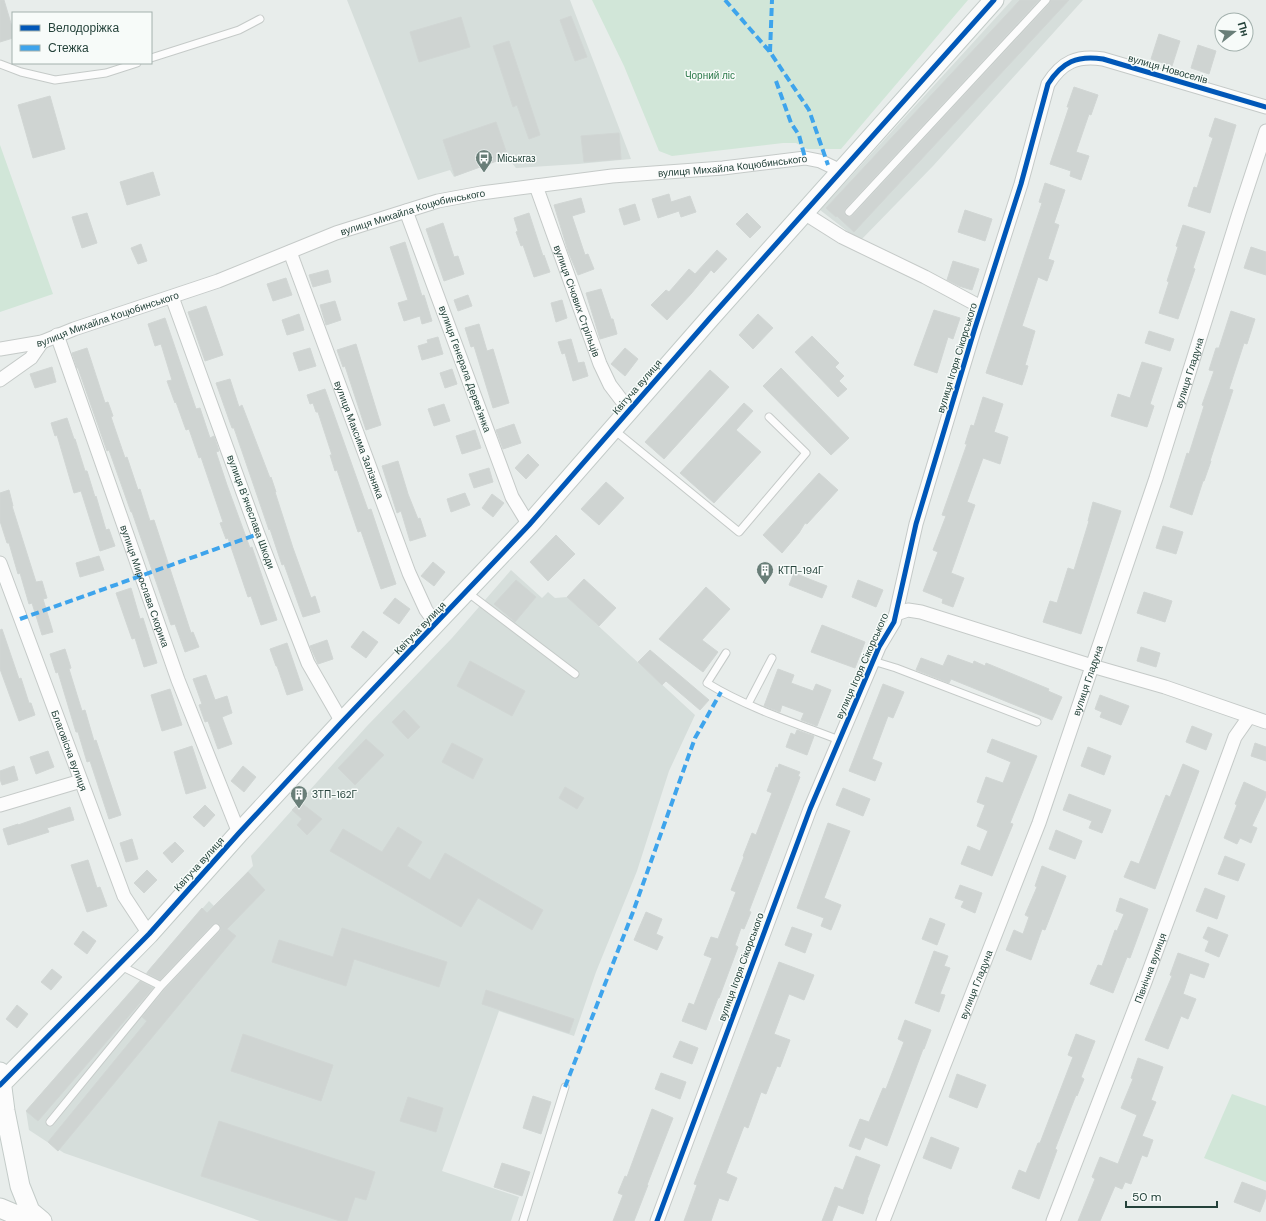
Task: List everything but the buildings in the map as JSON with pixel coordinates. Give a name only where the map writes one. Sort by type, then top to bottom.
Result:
[{"type":"street","name":"Квітуча вулиця","points":[[0,1080],[149,934],[239,833],[342,722],[529,525],[612,429],[994,0]]},
{"type":"street","name":"вулиця Новоселів","points":[[1065,64],[1077,59],[1090,57],[1103,59],[1266,107]]},
{"type":"street","name":"вулиця Ігоря Сікорського","points":[[657,1221],[810,809],[879,647],[894,622],[916,524],[981,307],[1021,184],[1048,84],[1055,73],[1065,64]]},
{"type":"street","name":"вулиця Гладуна","points":[[883,1221],[1039,823],[1156,478],[1266,131]]},
{"type":"street","name":"вулиця Михайла Коцюбинського","points":[[0,349],[42,342],[218,281],[336,233],[445,200],[481,193],[612,176],[723,168],[805,158],[820,161],[841,171]]},
{"type":"street","name":"вулиця Січових Стрільців","points":[[536,186],[600,364],[610,385],[629,410]]},
{"type":"street","name":"вулиця Генерала Деревʼянка","points":[[406,211],[512,497],[529,525]]},
{"type":"street","points":[[804,213],[842,237],[925,277],[981,307]]},
{"type":"street","name":"вулиця Максима Залізняка","points":[[290,252],[409,573],[426,610],[436,624]]},
{"type":"street","name":"вулиця Вʼячеслава Шкоди","points":[[172,297],[258,534],[308,662],[342,722]]},
{"type":"street","name":"вулиця Мирослава Скорика","points":[[58,336],[178,680],[239,833]]},
{"type":"street","points":[[0,380],[31,358],[42,342]]},
{"type":"street","name":"Благовісна вулиця","points":[[0,563],[124,896],[149,934]]},
{"type":"street","points":[[896,614],[908,610],[921,612],[1092,666],[1165,687],[1266,722]]},
{"type":"street","name":"Північна вулиця","points":[[1053,1221],[1145,982],[1235,737],[1249,717]]},
{"type":"street","points":[[0,805],[81,781]]},
{"type":"street","points":[[0,1080],[20,1186],[30,1211],[42,1221]]},
{"type":"street","points":[[0,1208],[31,1221]]},
{"type":"lane","points":[[849,212],[1046,0]]},
{"type":"lane","points":[[152,58],[239,30],[260,19]]},
{"type":"lane","points":[[0,64],[21,72],[55,80],[106,73],[134,64]]},
{"type":"lane","points":[[612,429],[739,532],[806,453],[769,417]]},
{"type":"lane","points":[[467,592],[575,674]]},
{"type":"lane","points":[[726,653],[707,683],[721,692],[748,704],[839,740]]},
{"type":"lane","points":[[748,704],[772,658]]},
{"type":"lane","points":[[873,661],[896,668],[1037,722]]},
{"type":"lane","points":[[50,1122],[161,986],[216,928]]},
{"type":"lane","points":[[119,965],[161,986]]},
{"type":"lane","points":[[523,1221],[565,1088]]},
{"type":"shaded area","points":[[347,0],[570,0],[631,159],[516,168],[507,157],[454,177],[450,170],[418,180]]},
{"type":"shaded area","points":[[1012,0],[1083,0],[933,166],[860,241],[820,210]]},
{"type":"shaded area","points":[[511,570],[542,598],[548,592],[555,598],[567,597],[695,715],[669,771],[637,871],[596,972],[574,1036],[499,1011],[442,1171],[519,1197],[511,1221],[260,1221],[64,1153],[29,1130],[26,1111],[209,901],[214,906],[253,866],[251,856],[367,726],[452,638]]},
{"type":"green space","name":"Чорний ліс","points":[[592,0],[968,0],[841,149],[807,149],[796,143],[783,143],[672,156],[659,151],[624,66]]},
{"type":"green space","points":[[0,145],[53,294],[0,312]]},
{"type":"green space","points":[[1232,1094],[1266,1106],[1266,1182],[1204,1158]]},
{"type":"marked path","points":[[725,0],[770,52],[809,110],[828,165]]},
{"type":"marked path","points":[[770,52],[772,0]]},
{"type":"marked path","points":[[776,81],[791,123],[799,135],[805,158]]},
{"type":"marked path","points":[[20,619],[258,534]]},
{"type":"marked path","points":[[565,1087],[633,912],[695,738],[721,692]]},
{"type":"cycle path","points":[[0,1085],[149,934],[239,833],[342,722],[529,525],[710,318],[994,0]]},
{"type":"cycle path","points":[[657,1221],[810,809],[879,647],[894,622],[916,524],[974,331],[1021,184],[1048,84],[1053,76],[1065,65],[1078,59],[1094,58],[1103,59],[1266,107]]},
{"type":"place","name":"Міськгаз","points":[[484,173]]},
{"type":"place","name":"КТП-194Г","points":[[765,585]]},
{"type":"place","name":"ЗТП-162Г","points":[[299,809]]}]
